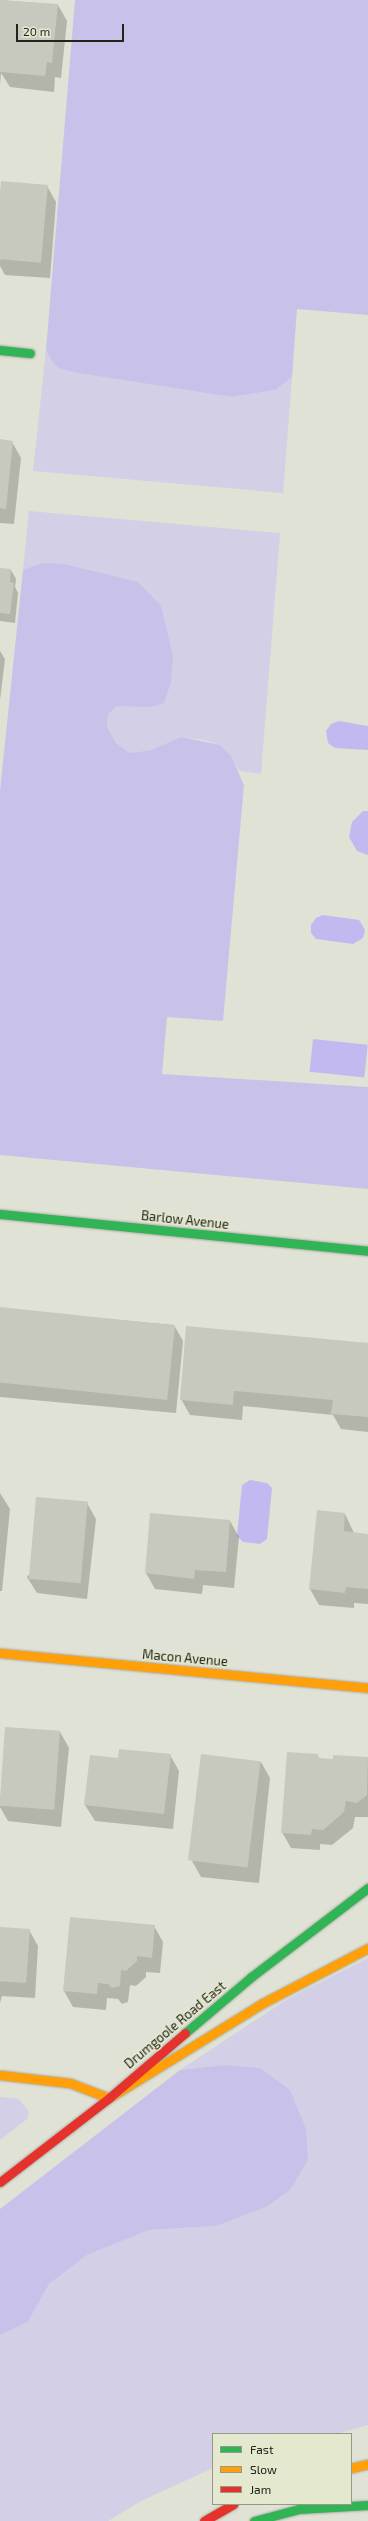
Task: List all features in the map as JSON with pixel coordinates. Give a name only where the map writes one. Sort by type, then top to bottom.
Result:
[{"type":"main road","points":[[0,350],[30,353]]},
{"type":"main road","name":"Barlow Avenue","points":[[0,1214],[368,1251]]},
{"type":"main road","name":"Macon Avenue","points":[[0,1654],[368,1688]]},
{"type":"main road","name":"Drumgoole Road East","points":[[0,2182],[109,2098],[251,1977],[368,1888]]},
{"type":"main road","points":[[0,2075],[70,2083],[109,2098],[263,2003],[368,1948]]},
{"type":"main road","points":[[352,2468],[368,2464]]},
{"type":"main road","points":[[204,2521],[232,2505]]},
{"type":"main road","points":[[254,2521],[299,2509],[368,2505]]},
{"type":"shaded area","points":[[75,0],[368,0],[368,315],[297,309],[292,377],[275,390],[232,397],[79,373],[61,369],[53,363],[46,350]]},
{"type":"shaded area","points":[[46,350],[53,363],[62,369],[232,397],[275,390],[292,377],[283,493],[33,471]]},
{"type":"shaded area","points":[[29,511],[280,533],[261,774],[240,771],[220,745],[203,740],[181,737],[151,750],[130,753],[116,743],[107,727],[108,715],[117,706],[131,706],[23,570]]},
{"type":"shaded area","points":[[43,563],[64,564],[138,582],[161,606],[173,656],[171,682],[164,703],[150,707],[117,706],[108,715],[107,727],[116,743],[130,753],[151,750],[181,737],[220,745],[231,756],[244,785],[223,1021],[167,1017],[162,1074],[368,1087],[368,1189],[0,1155],[0,791],[23,570]]},
{"type":"shaded area","points":[[339,721],[368,726],[368,750],[335,748],[328,743],[326,731],[331,724]]},
{"type":"shaded area","points":[[363,811],[368,811],[368,855],[357,851],[349,837],[352,822]]},
{"type":"shaded area","points":[[323,915],[359,920],[365,930],[363,938],[353,944],[316,939],[311,933],[311,925],[316,918]]},
{"type":"shaded area","points":[[313,1039],[368,1045],[364,1078],[310,1072]]},
{"type":"shaded area","points":[[250,1480],[267,1483],[272,1488],[267,1539],[260,1544],[243,1542],[237,1536],[242,1485]]},
{"type":"shaded area","points":[[368,1958],[368,2425],[340,2433],[212,2433],[212,2468],[141,2501],[108,2521],[0,2521],[0,2335],[28,2322],[49,2284],[87,2255],[149,2230],[216,2226],[224,2065],[180,2070],[286,2000]]},
{"type":"shaded area","points":[[224,2065],[260,2068],[290,2090],[306,2129],[308,2160],[290,2190],[266,2207],[216,2226],[149,2230],[87,2255],[49,2284],[28,2322],[0,2335],[0,2209],[180,2070]]},
{"type":"shaded area","points":[[0,2097],[19,2099],[29,2112],[27,2119],[0,2140]]},
{"type":"building","points":[[0,0],[58,4],[52,63],[47,62],[45,76],[0,72]]},
{"type":"building","points":[[1,181],[48,185],[41,263],[0,259]]},
{"type":"building","points":[[0,439],[13,441],[6,509],[0,508]]},
{"type":"building","points":[[0,568],[11,569],[10,582],[14,583],[10,614],[0,613]]},
{"type":"building","points":[[0,1307],[175,1325],[167,1400],[0,1382]]},
{"type":"building","points":[[186,1326],[368,1343],[368,1417],[331,1414],[333,1400],[258,1393],[234,1391],[233,1405],[180,1400]]},
{"type":"building","points":[[36,1497],[88,1502],[81,1583],[29,1579]]},
{"type":"building","points":[[317,1510],[345,1513],[344,1531],[368,1534],[368,1589],[346,1587],[345,1593],[309,1589]]},
{"type":"building","points":[[150,1513],[230,1520],[226,1572],[195,1570],[194,1579],[145,1573]]},
{"type":"building","points":[[5,1727],[60,1731],[54,1810],[0,1806]]},
{"type":"building","points":[[119,1749],[171,1754],[164,1814],[84,1805],[90,1755],[118,1758]]},
{"type":"building","points":[[287,1752],[318,1754],[318,1758],[333,1759],[333,1755],[368,1757],[367,1795],[357,1803],[346,1801],[344,1812],[323,1830],[312,1829],[311,1835],[281,1833]]},
{"type":"building","points":[[201,1754],[261,1761],[248,1868],[188,1860]]},
{"type":"building","points":[[70,1917],[155,1925],[152,1958],[137,1956],[137,1961],[126,1971],[121,1970],[120,1986],[112,1988],[108,1984],[98,1983],[97,1994],[63,1991]]},
{"type":"building","points":[[0,1927],[30,1929],[26,1983],[0,1981]]},
{"type":"traffic: fast","points":[[0,350],[30,353]]},
{"type":"traffic: fast","points":[[0,1214],[368,1251]]},
{"type":"traffic: fast","points":[[185,2033],[251,1977],[368,1888]]},
{"type":"traffic: fast","points":[[254,2521],[299,2509],[368,2505]]},
{"type":"traffic: slow","points":[[0,1653],[368,1688]]},
{"type":"traffic: slow","points":[[109,2098],[263,2003],[368,1948]]},
{"type":"traffic: slow","points":[[0,2075],[70,2083],[109,2098]]},
{"type":"traffic: slow","points":[[352,2468],[368,2464]]},
{"type":"traffic: jam","points":[[0,2182],[109,2098],[185,2033]]},
{"type":"traffic: jam","points":[[204,2521],[232,2505]]}]
